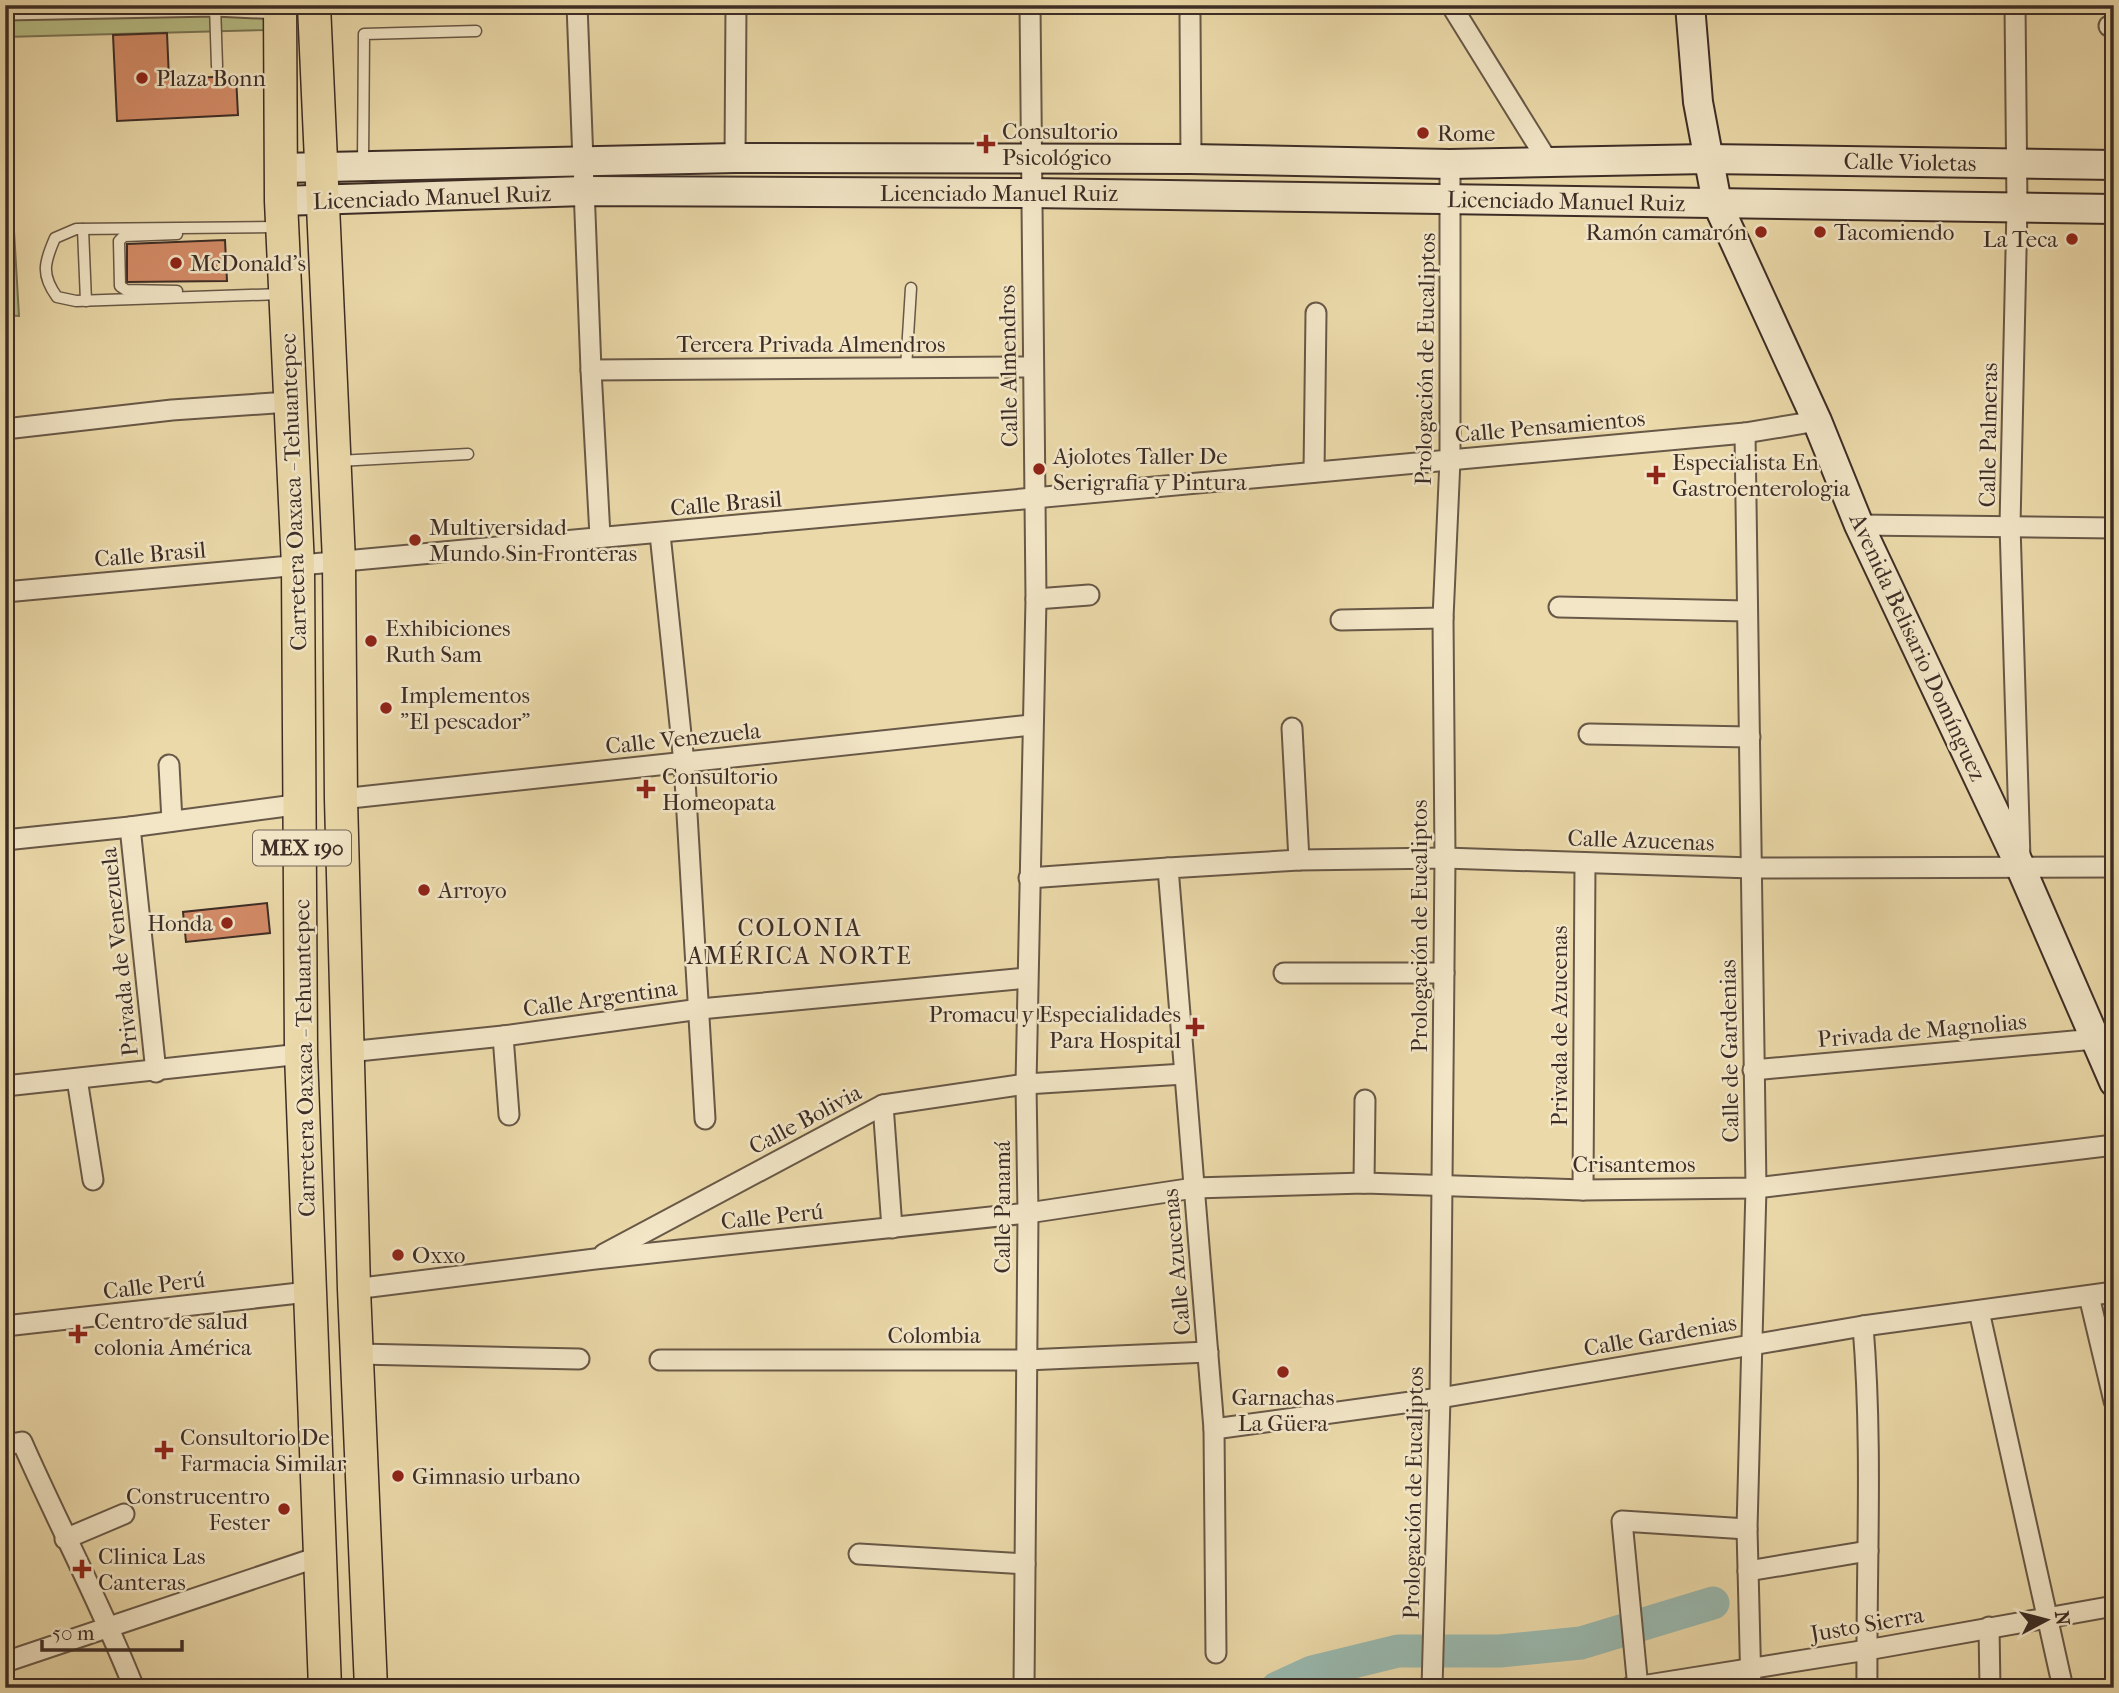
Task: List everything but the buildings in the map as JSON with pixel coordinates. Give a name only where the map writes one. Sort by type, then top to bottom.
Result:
[{"type":"main road","name":"MEX 190","points":[[314,5],[315,49]]},
{"type":"main road","points":[[287,6],[315,49]]},
{"type":"main road","name":"Carretera Oaxaca - Tehuantepec","points":[[287,6],[280,168],[281,214],[298,566],[302,804],[301,1054],[325,1688]]},
{"type":"main road","name":"Carretera Oaxaca - Tehuantepec","points":[[315,49],[339,562],[341,799],[354,1289],[359,1354],[371,1688]]},
{"type":"street","points":[[577,5],[600,536]]},
{"type":"street","points":[[735,158],[736,5]]},
{"type":"street","name":"Calle Almendros","points":[[1030,5],[1036,599],[1031,725]]},
{"type":"street","points":[[1451,5],[1549,163]]},
{"type":"street","name":"Avenida Belisario Domínguez","points":[[1690,5],[1707,159],[1717,203],[1817,421],[1859,525],[2020,866],[2114,1082]]},
{"type":"street","name":"Calle Palmeras","points":[[2015,5],[2017,207],[2011,525],[2020,866]]},
{"type":"street","points":[[5,10],[287,6]]},
{"type":"street","points":[[1190,16],[1191,159]]},
{"type":"street","name":"Licenciado Manuel Ruiz","points":[[280,168],[735,158],[1191,159],[1450,164],[1707,159]]},
{"type":"street","name":"Calle Violetas","points":[[1707,159],[2114,165]]},
{"type":"street","name":"Prologación de Eucaliptos","points":[[1432,1688],[1440,1398],[1439,1185],[1445,858],[1443,618],[1450,460],[1450,164]]},
{"type":"street","name":"Licenciado Manuel Ruiz","points":[[281,214],[321,201],[584,191],[1030,193],[1717,203]]},
{"type":"street","name":"Calle Violetas","points":[[1717,203],[2114,209]]},
{"type":"street","points":[[1314,472],[1315,313]]},
{"type":"street","name":"Tercera Privada Almendros","points":[[591,370],[1032,367]]},
{"type":"street","points":[[5,429],[172,410],[289,402]]},
{"type":"street","name":"Calle Pensamientos","points":[[1035,499],[1745,433],[1817,421]]},
{"type":"street","name":"Calle de Gardenias","points":[[1745,433],[1756,1188],[1747,1529],[1751,1678]]},
{"type":"street","name":"Calle Brasil","points":[[5,592],[600,536],[660,534],[1035,499]]},
{"type":"street","points":[[1859,525],[2114,528]]},
{"type":"street","points":[[660,534],[684,763],[705,1119]]},
{"type":"street","points":[[1036,599],[1089,595]]},
{"type":"street","points":[[1559,607],[1747,611]]},
{"type":"street","points":[[1341,620],[1443,618]]},
{"type":"street","name":"Calle Venezuela","points":[[341,799],[1031,725]]},
{"type":"street","name":"Calle Panamá","points":[[1024,1688],[1028,1213],[1026,1084],[1031,725]]},
{"type":"street","points":[[1292,728],[1299,860]]},
{"type":"street","points":[[1589,734],[1750,737]]},
{"type":"street","points":[[169,765],[172,821]]},
{"type":"street","points":[[5,840],[130,827],[302,804]]},
{"type":"street","name":"Privada de Venezuela","points":[[130,827],[156,1072]]},
{"type":"street","name":"Calle Azucenas","points":[[1029,878],[1299,860],[1445,858],[1752,868],[2114,867]]},
{"type":"street","name":"Privada de Azucenas","points":[[1583,1190],[1585,863]]},
{"type":"street","name":"Calle Azucenas","points":[[1168,868],[1214,1429],[1216,1653]]},
{"type":"street","points":[[1284,973],[1444,973]]},
{"type":"street","name":"Calle Argentina","points":[[348,1052],[503,1036],[700,1009],[1027,978]]},
{"type":"street","points":[[503,1036],[509,1115]]},
{"type":"street","name":"Privada de Magnolias","points":[[1753,1070],[2095,1039]]},
{"type":"street","points":[[5,1086],[156,1072],[301,1054]]},
{"type":"street","name":"Calle Bolivia","points":[[595,1259],[883,1105],[1026,1084],[1184,1074]]},
{"type":"street","points":[[77,1079],[93,1180]]},
{"type":"street","points":[[1364,1183],[1365,1100]]},
{"type":"street","points":[[883,1105],[892,1228]]},
{"type":"street","name":"Crisantemos","points":[[1194,1188],[1364,1183],[1583,1190],[1756,1188],[2114,1146]]},
{"type":"street","name":"Calle Perú","points":[[354,1289],[595,1259],[1028,1213],[1194,1188]]},
{"type":"street","name":"Calle Perú","points":[[5,1326],[308,1292]]},
{"type":"street","name":"Calle Gardenias","points":[[1214,1429],[1440,1398],[1863,1326],[2114,1292]]},
{"type":"street","points":[[2089,1296],[2114,1401]]},
{"type":"street","points":[[1979,1311],[2063,1688]]},
{"type":"street","points":[[1863,1326],[1869,1401],[1867,1688]]},
{"type":"street","name":"Colombia","points":[[660,1360],[1026,1360],[1208,1352]]},
{"type":"street","points":[[359,1354],[579,1359]]},
{"type":"street","points":[[13,1444],[110,1629],[134,1688]]},
{"type":"street","points":[[65,1539],[124,1514]]},
{"type":"street","points":[[1635,1687],[1631,1608],[1622,1521],[1747,1529]]},
{"type":"street","points":[[1748,1571],[1868,1551]]},
{"type":"street","points":[[859,1554],[1025,1564]]},
{"type":"street","points":[[5,1662],[110,1629],[321,1556]]},
{"type":"street","name":"Justo Sierra","points":[[1635,1687],[1751,1678],[1867,1650],[2114,1606]]},
{"type":"street","points":[[1989,1627],[1990,1688]]},
{"type":"lane","points":[[215,6],[217,66]]},
{"type":"lane","points":[[363,167],[364,34],[476,31]]},
{"type":"lane","points":[[281,214],[215,227],[83,229],[55,238],[46,258],[46,282],[57,297],[86,301],[285,294]]},
{"type":"lane","points":[[206,296],[194,292],[125,290],[120,286],[119,240],[124,236],[200,233],[215,227]]},
{"type":"lane","points":[[83,229],[86,301]]},
{"type":"lane","points":[[906,368],[911,288]]},
{"type":"lane","points":[[334,461],[468,454]]},
{"type":"green space","points":[[5,5],[266,5],[267,30],[5,37]]},
{"type":"green space","points":[[5,77],[19,316],[5,315]]},
{"type":"waterway","points":[[1277,1688],[1312,1672],[1398,1651],[1500,1651],[1581,1643],[1713,1603]]},
{"type":"place","name":"Plaza Bonn","points":[[142,78]]},
{"type":"place","name":"Rome","points":[[1423,133]]},
{"type":"place","name":"Consultorio Psicológico","points":[[986,144]]},
{"type":"place","name":"Ramón camarón","points":[[1761,232]]},
{"type":"place","name":"Tacomiendo","points":[[1820,232]]},
{"type":"place","name":"La Teca","points":[[2072,239]]},
{"type":"place","name":"McDonald's","points":[[176,263]]},
{"type":"place","name":"Ajolotes Taller De Serigrafia y Pintura","points":[[1039,469]]},
{"type":"place","name":"Especialista En Gastroenterologia","points":[[1656,475]]},
{"type":"place","name":"Multiversidad Mundo Sin Fronteras","points":[[415,540]]},
{"type":"place","name":"Exhibiciones Ruth Sam","points":[[371,641]]},
{"type":"place","name":"Implementos \"El pescador\"","points":[[386,708]]},
{"type":"place","name":"Consultorio Homeopata","points":[[646,789]]},
{"type":"place","name":"Arroyo","points":[[424,890]]},
{"type":"place","name":"Honda","points":[[227,923]]},
{"type":"place","name":"Promacu y Especialidades Para Hospital","points":[[1195,1027]]},
{"type":"place","name":"Oxxo","points":[[398,1255]]},
{"type":"place","name":"Centro de salud colonia América","points":[[78,1334]]},
{"type":"place","name":"Garnachas La Güera","points":[[1283,1372]]},
{"type":"place","name":"Consultorio De Farmacia Similar","points":[[164,1450]]},
{"type":"place","name":"Gimnasio urbano","points":[[398,1476]]},
{"type":"place","name":"Construcentro Fester","points":[[284,1509]]},
{"type":"place","name":"Clinica Las Canteras","points":[[82,1569]]},
{"type":"district","name":"COLONIA AMÉRICA NORTE","points":[[800,942]]}]
